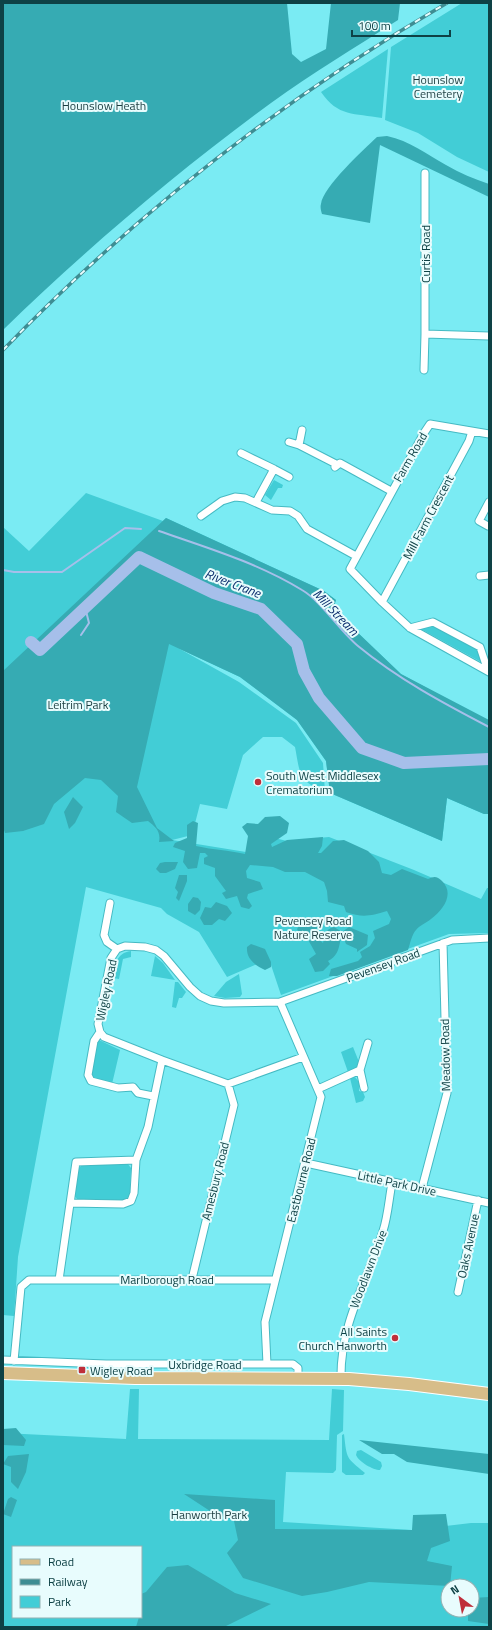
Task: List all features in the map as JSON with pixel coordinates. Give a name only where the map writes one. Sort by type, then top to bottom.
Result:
[{"type":"main road","name":"Uxbridge Road","points":[[3,1373],[134,1378],[341,1379],[409,1384],[489,1394]]},
{"type":"street","name":"Curtis Road","points":[[424,370],[425,173]]},
{"type":"street","points":[[425,334],[489,336]]},
{"type":"street","name":"Farm Road","points":[[382,602],[350,569],[356,556],[391,491],[430,424],[472,431]]},
{"type":"street","points":[[299,445],[302,430]]},
{"type":"street","points":[[472,431],[489,434]]},
{"type":"street","name":"Mill Farm Crescent","points":[[382,602],[470,441],[472,431]]},
{"type":"street","name":"Farm Road","points":[[290,442],[299,445],[335,465],[340,463],[391,491]]},
{"type":"street","points":[[241,453],[289,477]]},
{"type":"street","points":[[256,502],[274,469]]},
{"type":"street","points":[[201,516],[222,501],[235,497],[256,502],[272,510],[290,511],[298,516],[307,529],[356,556]]},
{"type":"street","points":[[488,526],[478,521],[489,502]]},
{"type":"street","points":[[480,576],[489,575]]},
{"type":"street","points":[[382,602],[410,628],[489,672]]},
{"type":"street","points":[[410,628],[433,622],[480,647],[489,672]]},
{"type":"street","name":"Wigley Road","points":[[110,903],[104,935],[107,942],[118,949]]},
{"type":"street","name":"Pevensey Road","points":[[280,1002],[452,940],[489,938]]},
{"type":"street","name":"Meadow Road","points":[[422,1188],[447,1093],[443,943]]},
{"type":"street","name":"Wigley Road","points":[[228,1084],[104,1037],[100,1032],[98,1024],[111,958],[118,949],[131,946],[156,950],[164,956],[190,987],[200,996],[211,1001],[224,1003],[280,1002]]},
{"type":"street","name":"Eastbourne Road","points":[[266,1364],[265,1322],[306,1164],[321,1097],[280,1002]]},
{"type":"street","name":"Wigley Road","points":[[100,1032],[94,1041],[88,1075],[89,1078],[118,1088],[133,1087],[138,1093],[153,1096]]},
{"type":"street","points":[[364,1088],[360,1070],[368,1043]]},
{"type":"street","points":[[228,1084],[303,1057]]},
{"type":"street","points":[[70,1203],[123,1204],[131,1201],[134,1193],[136,1160],[148,1127],[153,1096],[162,1060]]},
{"type":"street","points":[[318,1089],[360,1070]]},
{"type":"street","name":"Amesbury Road","points":[[192,1279],[234,1105],[228,1084]]},
{"type":"street","points":[[14,1360],[21,1287],[29,1280],[59,1280],[76,1159],[136,1160]]},
{"type":"street","name":"Little Park Drive","points":[[306,1164],[489,1203]]},
{"type":"street","name":"Woodlawn Drive","points":[[341,1379],[341,1358],[350,1317],[384,1230],[392,1183]]},
{"type":"street","name":"Oaks Avenue","points":[[458,1292],[478,1200]]},
{"type":"street","name":"Marlborough Road","points":[[59,1280],[275,1280]]},
{"type":"street","name":"Uxbridge Road","points":[[3,1360],[106,1364],[293,1364],[298,1368],[298,1379]]},
{"type":"green space","name":"Hounslow Heath","points":[[3,3],[287,3],[292,54],[301,62],[326,49],[331,3],[400,3],[398,20],[287,92],[201,156],[66,270],[3,330]]},
{"type":"green space","name":"Hounslow Cemetery","points":[[462,3],[489,3],[489,172],[457,157],[418,133],[385,120],[391,47]]},
{"type":"green space","points":[[388,49],[382,118],[340,110],[327,100],[321,92]]},
{"type":"green space","points":[[387,136],[411,144],[457,171],[489,184],[489,197],[380,145],[370,223],[322,214],[321,206],[323,197],[336,178],[377,137]]},
{"type":"green space","points":[[274,480],[283,485],[282,488],[278,488],[271,500],[265,495]]},
{"type":"green space","name":"Leitrim Park","points":[[86,493],[163,521],[166,518],[324,591],[336,600],[333,609],[401,674],[489,722],[489,814],[484,814],[447,798],[442,841],[330,793],[326,761],[297,720],[240,677],[178,648],[239,682],[296,723],[323,763],[325,792],[316,788],[305,780],[300,770],[295,747],[282,737],[263,737],[243,755],[227,809],[200,804],[192,835],[172,840],[246,852],[262,835],[287,841],[329,837],[414,870],[481,899],[487,888],[489,888],[489,933],[449,934],[281,995],[269,959],[227,977],[199,932],[167,914],[161,908],[86,887],[18,1257],[14,1316],[3,1315],[3,527],[29,551]]},
{"type":"green space","points":[[166,518],[324,591],[336,600],[333,609],[401,674],[489,720],[489,814],[484,814],[447,798],[442,841],[330,793],[326,761],[297,720],[240,677],[169,644],[137,787],[157,828],[174,841],[159,842],[157,830],[148,821],[132,823],[116,812],[118,796],[101,780],[85,778],[54,804],[44,824],[23,831],[5,833],[3,827],[3,671]]},
{"type":"green space","points":[[432,625],[477,649],[481,662],[421,629]]},
{"type":"green space","points":[[73,797],[83,807],[75,823],[69,829],[64,812]]},
{"type":"green space","points":[[280,816],[289,823],[287,833],[271,844],[272,847],[287,840],[323,837],[322,846],[318,853],[321,853],[333,841],[344,840],[368,851],[379,862],[382,873],[391,875],[402,869],[428,879],[434,877],[439,878],[446,886],[446,902],[440,911],[419,927],[415,932],[408,950],[337,976],[329,976],[331,969],[358,961],[362,957],[360,952],[370,946],[375,938],[373,931],[389,924],[391,919],[387,911],[366,916],[346,912],[344,906],[328,902],[324,882],[305,872],[285,872],[273,867],[250,865],[246,871],[247,878],[260,882],[263,889],[248,894],[247,898],[252,906],[249,909],[241,907],[237,896],[226,899],[222,893],[226,891],[215,876],[215,868],[204,864],[204,858],[208,856],[205,853],[200,853],[197,868],[188,869],[183,862],[185,851],[173,847],[175,843],[187,838],[187,825],[193,821],[198,823],[196,846],[245,854],[248,836],[242,827],[247,823],[258,824],[265,817]]},
{"type":"green space","points":[[178,862],[175,869],[166,873],[160,873],[156,869],[160,863]]},
{"type":"green space","points":[[179,875],[187,875],[187,881],[179,901],[176,898],[178,892],[175,888]]},
{"type":"green space","points":[[193,897],[198,898],[201,902],[200,910],[195,915],[188,911],[188,904]]},
{"type":"green space","points":[[216,902],[227,906],[232,913],[225,921],[219,919],[212,925],[204,925],[200,918],[205,907],[211,908]]},
{"type":"green space","name":"Pevensey Road Nature Reserve","points":[[314,921],[318,924],[315,935],[323,943],[329,929],[334,927],[342,932],[349,927],[368,935],[367,945],[357,952],[357,949],[346,944],[341,934],[337,953],[328,961],[330,964],[323,971],[315,972],[309,959],[316,954],[306,936],[300,935],[297,929],[301,923],[306,922],[308,925],[310,922]]},
{"type":"green space","points":[[251,944],[265,949],[271,962],[271,967],[265,970],[252,961],[247,951],[247,947]]},
{"type":"green space","points":[[131,951],[131,957],[123,959],[119,979],[113,978],[119,957],[126,952]]},
{"type":"green space","points":[[155,956],[163,963],[175,980],[151,976]]},
{"type":"green space","points":[[239,974],[242,994],[240,997],[225,998],[214,996],[226,982]]},
{"type":"green space","points":[[175,982],[178,982],[186,992],[182,998],[179,998],[176,1008],[172,1007]]},
{"type":"green space","points":[[99,1040],[120,1050],[112,1084],[92,1079],[90,1073],[96,1042]]},
{"type":"green space","points":[[353,1047],[359,1062],[357,1069],[348,1072],[341,1052]]},
{"type":"green space","points":[[355,1077],[359,1082],[359,1091],[363,1092],[365,1097],[363,1101],[356,1103],[350,1078]]},
{"type":"green space","points":[[127,1163],[131,1168],[129,1197],[122,1201],[81,1200],[77,1199],[74,1195],[77,1170],[81,1166]]},
{"type":"green space","name":"Hanworth Park","points":[[130,1389],[139,1389],[138,1439],[329,1440],[332,1389],[344,1390],[343,1431],[337,1435],[336,1470],[333,1473],[286,1472],[283,1522],[412,1530],[471,1523],[489,1523],[489,1627],[3,1627],[3,1433],[126,1439]]},
{"type":"green space","points":[[16,1428],[26,1440],[24,1446],[3,1445],[3,1429]]},
{"type":"green space","points":[[344,1434],[348,1457],[365,1473],[363,1475],[346,1475],[342,1472],[342,1435]]},
{"type":"green space","points":[[359,1440],[489,1454],[489,1474],[407,1462],[394,1454],[382,1454]]},
{"type":"green space","points":[[361,1450],[381,1462],[382,1466],[380,1470],[370,1467],[358,1458],[356,1455],[357,1451]]},
{"type":"green space","points":[[29,1454],[26,1472],[18,1489],[11,1482],[11,1467],[3,1464],[8,1456]]},
{"type":"green space","points":[[184,1494],[275,1500],[275,1529],[412,1530],[413,1515],[446,1514],[450,1541],[431,1548],[427,1561],[452,1566],[451,1578],[440,1578],[440,1586],[369,1582],[302,1596],[243,1578],[227,1553],[238,1540],[234,1521],[210,1511]]},
{"type":"green space","points":[[11,1497],[17,1500],[11,1517],[3,1514],[8,1499]]},
{"type":"green space","points":[[188,1565],[235,1593],[271,1604],[224,1627],[136,1627],[139,1618],[142,1618],[142,1594],[146,1592],[167,1567]]},
{"type":"green space","points":[[489,1597],[489,1624],[468,1621],[468,1618],[480,1618],[480,1598]]},
{"type":"waterway","name":"Mill Stream","points":[[3,570],[14,572],[62,572],[125,528],[141,529]]},
{"type":"waterway","name":"Mill Stream","points":[[159,531],[250,564],[285,580],[302,590],[316,601],[351,640],[373,658],[421,690],[489,727]]},
{"type":"waterway","name":"River Crane","points":[[31,642],[40,650],[139,557],[214,593],[261,609],[297,644],[304,671],[319,698],[362,748],[404,763],[489,759]]},
{"type":"waterway","points":[[81,635],[89,623],[85,607]]},
{"type":"railway","points":[[3,350],[53,300],[105,252],[213,161],[327,78],[447,3]]},
{"type":"place","name":"South West Middlesex Crematorium","points":[[258,782]]},
{"type":"place","name":"All Saints Church Hanworth","points":[[395,1338]]},
{"type":"place","name":"Wigley Road","points":[[82,1370]]}]
